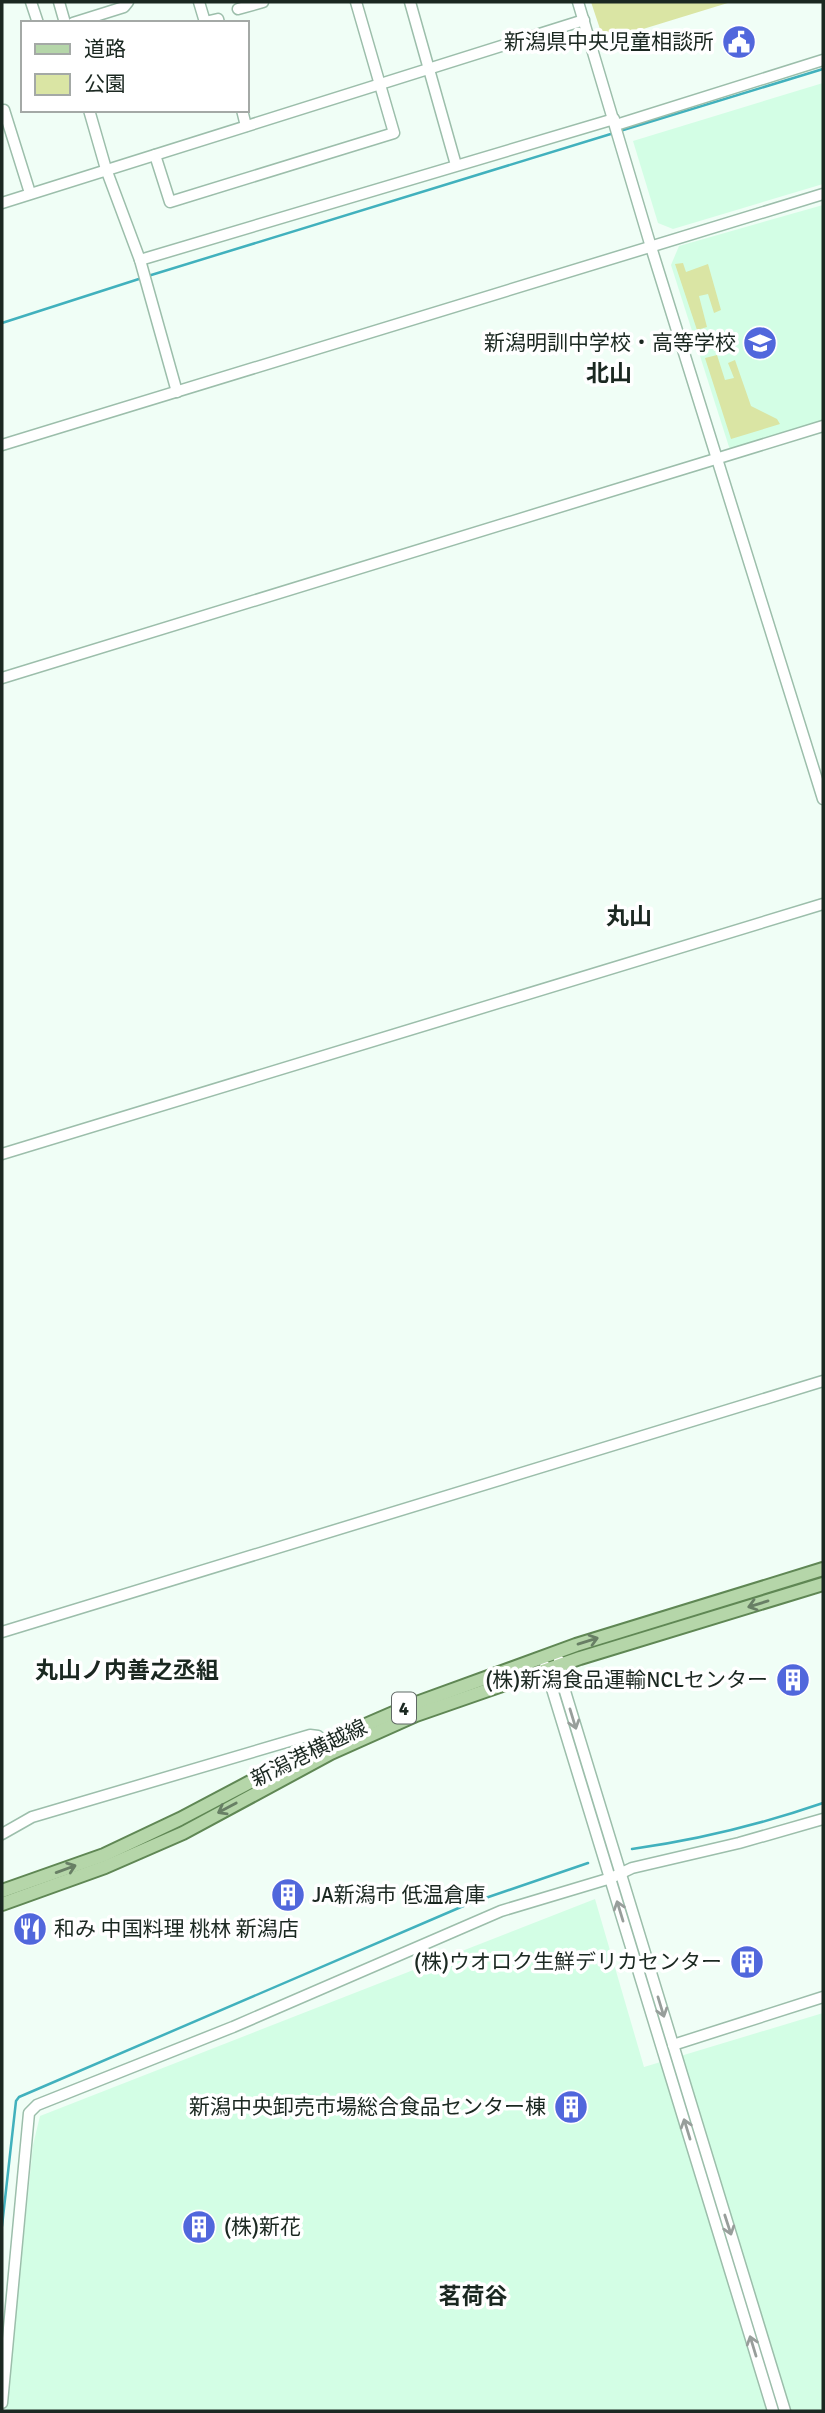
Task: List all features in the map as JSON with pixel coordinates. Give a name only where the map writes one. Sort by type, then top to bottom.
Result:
[{"type":"main road","name":"新潟港横越線","points":[[2,1904],[105,1867],[183,1833],[331,1753],[416,1716],[546,1671],[576,1645],[823,1569]]},
{"type":"main road","name":"新潟港横越線","points":[[2,1891],[104,1855],[180,1819],[324,1743],[414,1704],[542,1658],[559,1660],[823,1584]]},
{"type":"street","points":[[31,2],[37,21]]},
{"type":"street","points":[[59,2],[64,21]]},
{"type":"street","points":[[79,21],[124,7],[128,2]]},
{"type":"street","points":[[199,2],[205,21]]},
{"type":"street","points":[[239,9],[263,2]]},
{"type":"street","points":[[155,155],[170,202],[394,133],[356,2]]},
{"type":"street","points":[[410,2],[456,165]]},
{"type":"street","points":[[579,2],[651,247],[823,799]]},
{"type":"street","points":[[2,203],[584,20]]},
{"type":"street","points":[[140,260],[456,165],[615,122],[823,60]]},
{"type":"street","points":[[2,111],[4,110],[30,193]]},
{"type":"street","points":[[90,112],[106,169],[140,260],[177,392]]},
{"type":"street","points":[[242,112],[246,126]]},
{"type":"street","points":[[2,445],[823,194]]},
{"type":"street","points":[[2,678],[823,426]]},
{"type":"street","points":[[2,1154],[823,904]]},
{"type":"street","points":[[2,1632],[823,1381]]},
{"type":"street","points":[[542,1658],[673,2045],[785,2411]]},
{"type":"street","points":[[559,1660],[564,1688],[616,1876],[774,2411]]},
{"type":"street","points":[[2,1834],[32,1817],[310,1735],[318,1736],[324,1743]]},
{"type":"street","points":[[2,2403],[29,2113],[37,2105],[233,2027],[500,1911],[616,1876],[632,1868],[739,1843],[823,1819]]},
{"type":"street","points":[[673,2045],[823,1997]]},
{"type":"shaded area","points":[[823,83],[823,184],[673,229],[658,223],[633,141]]},
{"type":"shaded area","name":"新潟明訓中学校・高等学校","points":[[823,205],[823,420],[730,450],[671,265],[679,246]]},
{"type":"shaded area","points":[[595,1899],[644,2067],[823,2013],[823,2411],[6,2411],[33,2145],[40,2116]]},
{"type":"green space","points":[[591,2],[731,2],[604,41]]},
{"type":"green space","points":[[683,263],[686,272],[708,264],[721,310],[714,313],[708,294],[699,296],[707,327],[697,330],[675,264]]},
{"type":"green space","points":[[717,355],[725,380],[734,378],[728,363],[735,360],[751,406],[777,419],[780,424],[731,439],[705,358]]},
{"type":"waterway","points":[[620,131],[823,69]]},
{"type":"waterway","points":[[148,276],[614,133]]},
{"type":"waterway","points":[[2,323],[142,278]]},
{"type":"waterway","points":[[632,1849],[729,1830],[823,1803]]},
{"type":"waterway","points":[[2,2226],[16,2101],[19,2097],[468,1904],[588,1863]]},
{"type":"place","name":"新潟県中央児童相談所","points":[[739,42]]},
{"type":"place","name":"新潟明訓中学校・高等学校","points":[[760,343]]},
{"type":"place","name":"(株)新潟食品運輸NCLセンター","points":[[793,1680]]},
{"type":"place","name":"JA新潟市 低温倉庫","points":[[288,1895]]},
{"type":"place","name":"和み 中国料理 桃林 新潟店","points":[[30,1929]]},
{"type":"place","name":"(株)ウオロク生鮮デリカセンター","points":[[747,1962]]},
{"type":"place","name":"新潟中央卸売市場総合食品センター棟","points":[[571,2107]]},
{"type":"place","name":"(株)新花","points":[[199,2227]]},
{"type":"district","name":"北山","points":[[609,373]]},
{"type":"district","name":"丸山","points":[[629,916]]},
{"type":"district","name":"丸山ノ内善之丞組","points":[[127,1670]]},
{"type":"district","name":"茗荷谷","points":[[473,2296]]}]
